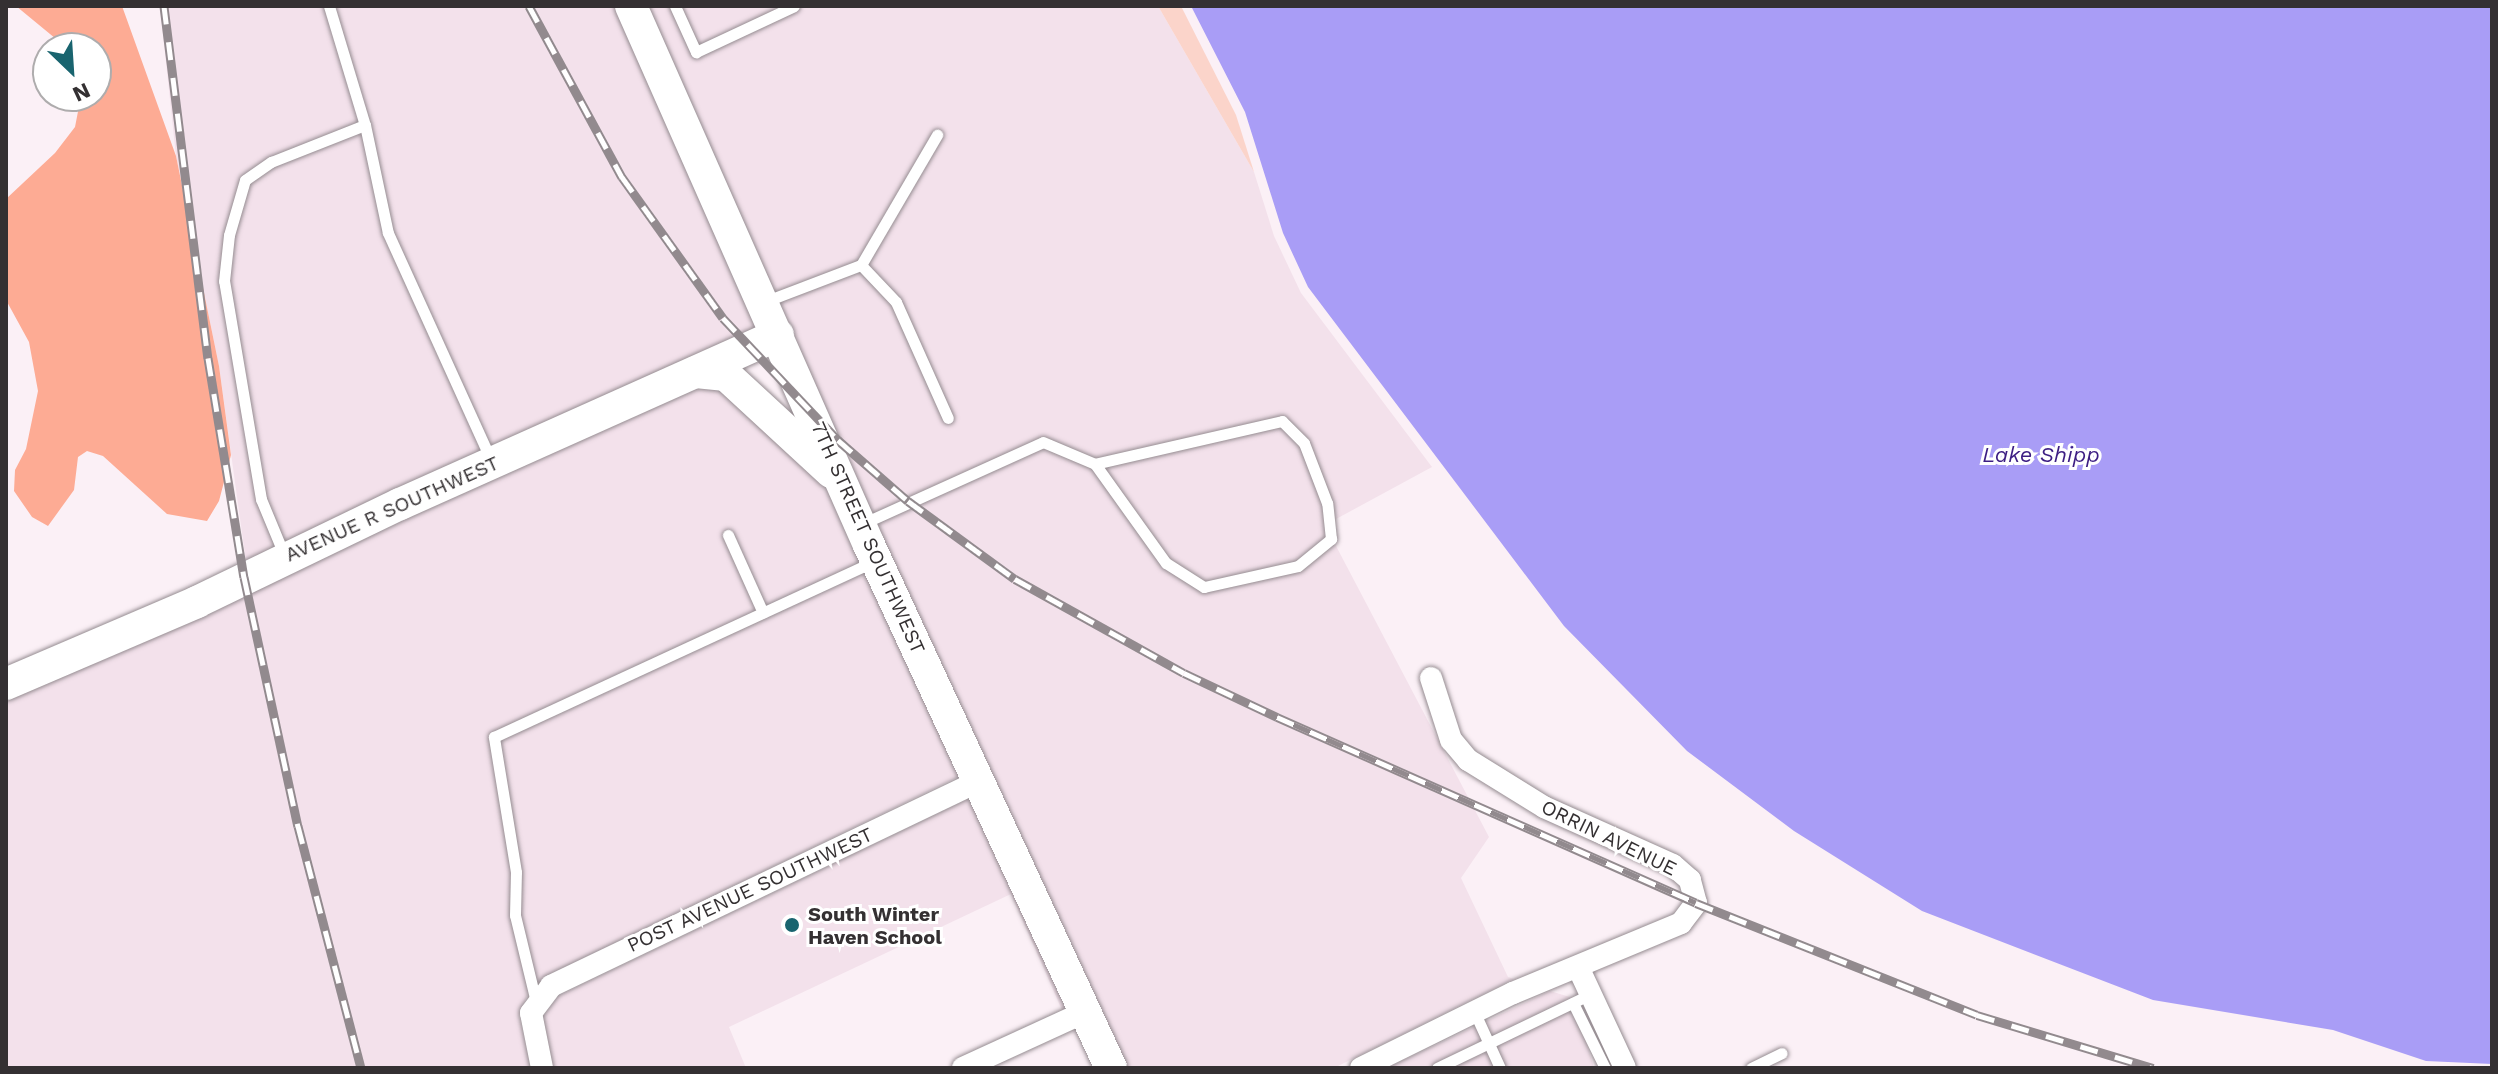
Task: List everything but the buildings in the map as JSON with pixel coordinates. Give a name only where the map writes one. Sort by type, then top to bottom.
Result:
[{"type":"street","name":"7TH STREET SOUTHWEST","points":[[631,6],[876,561],[1111,1068]]},
{"type":"street","name":"AVENUE R SOUTHWEST","points":[[6,684],[197,602],[285,557],[778,335]]},
{"type":"street","points":[[696,372],[726,375],[842,482]]},
{"type":"street","name":"ORRIN AVENUE","points":[[1368,1067],[1474,1011],[1681,923],[1696,903],[1690,880],[1673,865],[1544,807],[1468,760],[1451,740],[1431,678]]},
{"type":"street","name":"POST AVENUE SOUTHWEST","points":[[534,1006],[551,986],[586,968],[977,782]]},
{"type":"street","points":[[1578,967],[1582,999],[1625,1068]]},
{"type":"street","points":[[534,1006],[542,1068]]},
{"type":"street","points":[[963,1068],[1085,1012]]},
{"type":"lane","points":[[329,6],[365,125],[388,233],[493,463]]},
{"type":"lane","points":[[675,6],[696,52],[794,6]]},
{"type":"lane","points":[[285,557],[258,483],[224,281],[229,235],[245,180],[271,162],[365,125]]},
{"type":"lane","points":[[763,302],[861,265],[937,135]]},
{"type":"lane","points":[[861,265],[896,302],[948,418]]},
{"type":"lane","points":[[860,525],[1043,442],[1095,464],[1166,563],[1204,587],[1298,566],[1331,539],[1327,503],[1304,443],[1282,421],[1095,464]]},
{"type":"lane","points":[[728,535],[763,613]]},
{"type":"lane","points":[[534,1006],[515,915],[516,872],[494,737],[876,561]]},
{"type":"lane","points":[[1437,1068],[1582,999],[1605,1068]]},
{"type":"lane","points":[[1474,1011],[1500,1068]]},
{"type":"lane","points":[[1751,1068],[1782,1053]]},
{"type":"shaded area","points":[[16,6],[122,6],[176,156],[219,366],[231,455],[219,501],[207,521],[167,514],[103,456],[87,451],[78,457],[74,490],[48,526],[32,517],[14,491],[15,470],[26,449],[38,391],[29,342],[6,300],[6,199],[55,153],[75,127],[78,112],[112,112],[112,32],[48,32]]},
{"type":"shaded area","points":[[160,6],[619,6],[763,328],[98,631],[246,562],[219,366],[176,156]]},
{"type":"shaded area","points":[[642,6],[1158,6],[1254,172],[1274,236],[1301,293],[1432,467],[1325,525],[1489,837],[1461,878],[1508,977],[1514,979],[1334,1068],[1122,1068]]},
{"type":"shaded area","points":[[1158,6],[1181,6],[1236,115],[1254,172]]},
{"type":"shaded area","points":[[699,384],[722,386],[833,489],[962,775],[546,976],[528,993],[519,1016],[531,1068],[6,1068],[6,697]]},
{"type":"shaded area","points":[[972,797],[1071,1006],[1062,1010],[1011,894],[729,1027],[746,1068],[553,1068],[542,1018],[558,996]]},
{"type":"shaded area","points":[[1550,991],[1573,998],[1594,1068],[1387,1068]]},
{"type":"water","name":"Lake Shipp","points":[[1191,6],[2492,6],[2492,1064],[2426,1061],[2333,1030],[2153,1000],[1922,911],[1794,831],[1687,751],[1564,626],[1308,287],[1283,233],[1245,112]]},
{"type":"railway","points":[[164,6],[208,358],[244,577],[298,826],[361,1068]]},
{"type":"railway","points":[[529,6],[622,177],[723,318],[838,440],[908,501],[1015,579],[1184,673],[1696,903],[1977,1015],[2153,1068]]},
{"type":"place","name":"South Winter Haven School","points":[[792,925]]}]
